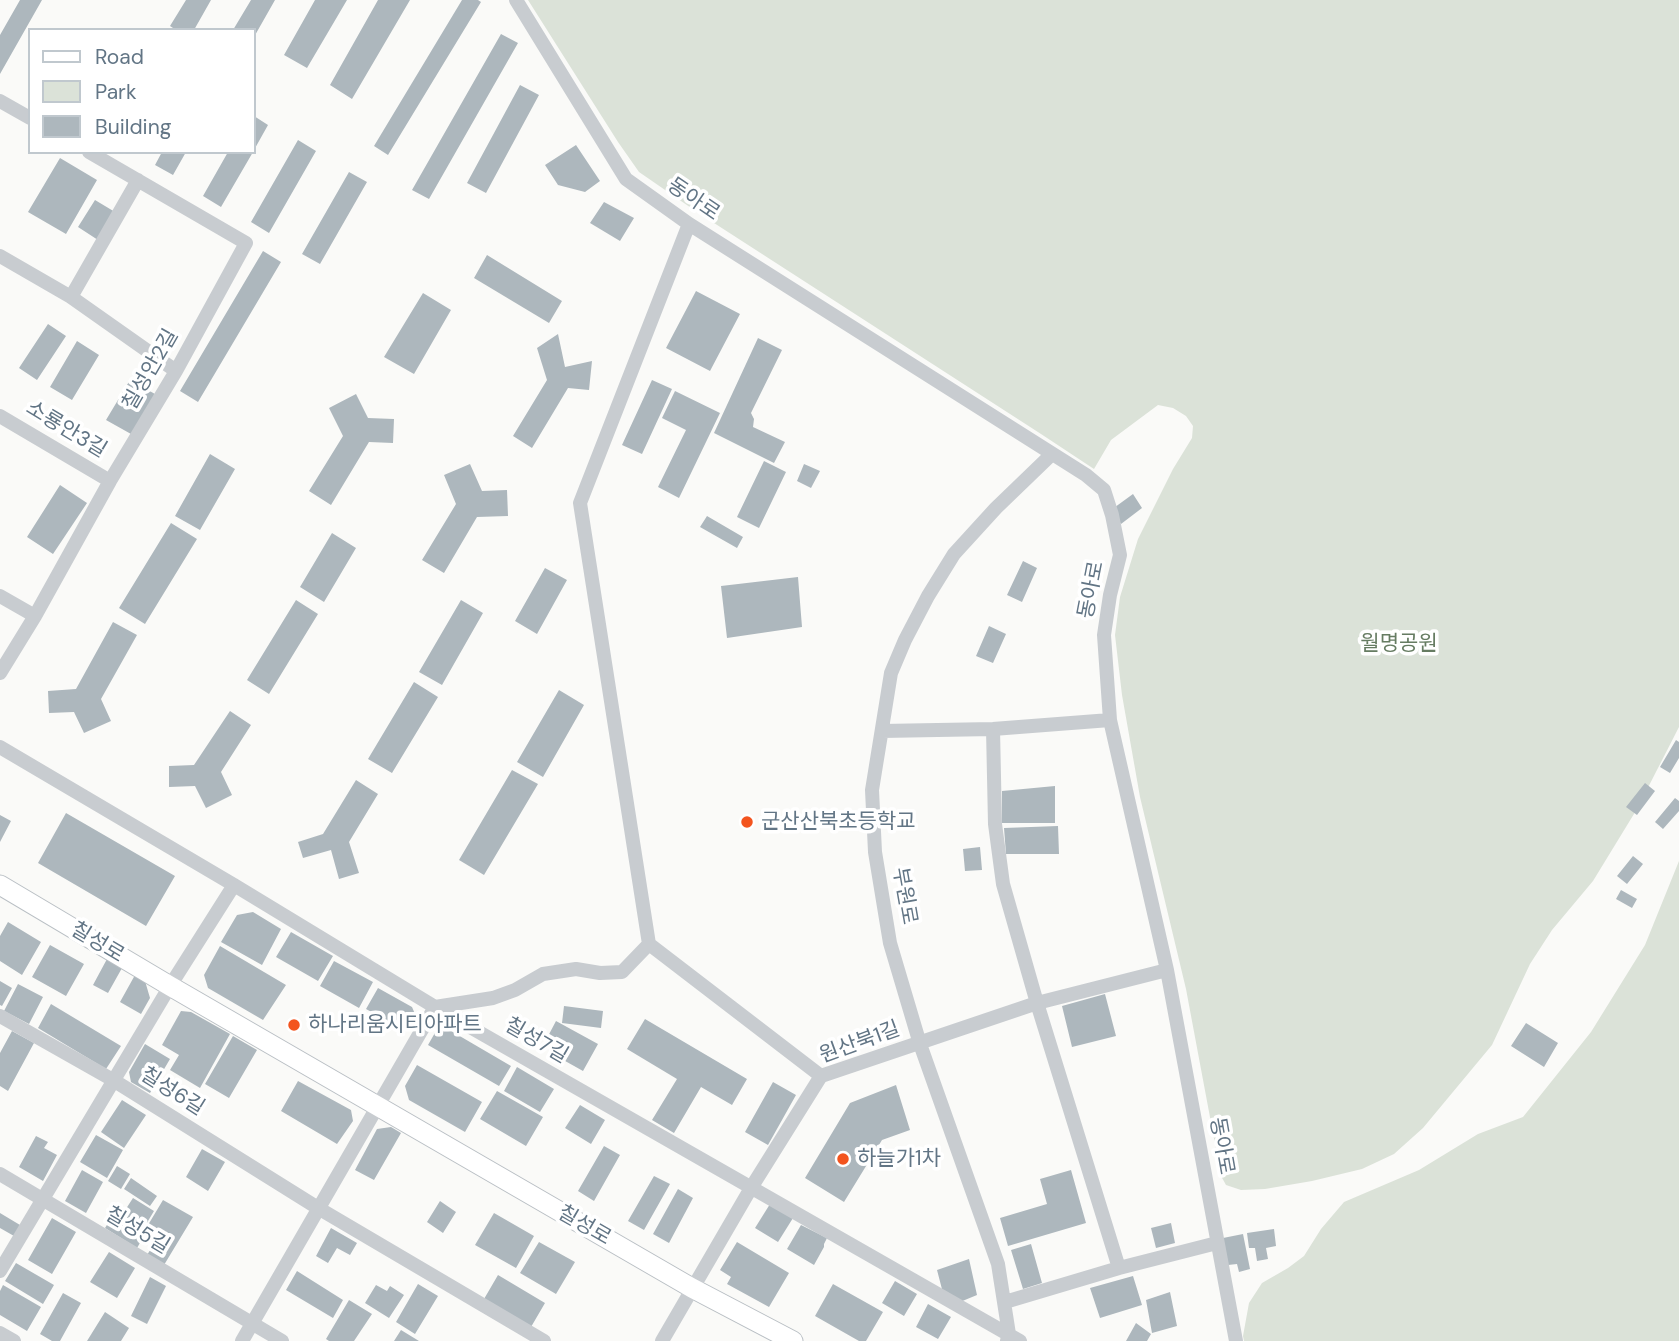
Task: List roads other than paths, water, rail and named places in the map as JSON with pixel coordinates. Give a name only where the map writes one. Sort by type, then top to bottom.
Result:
[{"type":"street","name":"동아로","points":[[516,0],[626,179],[689,224],[1086,475],[1104,490],[1120,555],[1104,635],[1110,720],[1167,970],[1236,1341]]},
{"type":"street","points":[[0,101],[28,117]]},
{"type":"street","name":"칠성안2길","points":[[0,673],[176,371],[246,243],[92,154]]},
{"type":"street","points":[[71,297],[138,180]]},
{"type":"street","points":[[689,224],[580,503],[649,944],[821,1076]]},
{"type":"street","points":[[0,256],[71,297],[176,371]]},
{"type":"street","name":"소룡안3길","points":[[0,416],[110,481]]},
{"type":"street","name":"부원로","points":[[1012,1339],[998,1264],[920,1044],[890,943],[875,852],[872,790],[891,673],[905,640],[954,554],[996,508],[1052,454]]},
{"type":"street","points":[[0,596],[35,617]]},
{"type":"street","points":[[882,731],[992,729],[1110,720]]},
{"type":"street","points":[[992,729],[995,824],[1003,884],[1119,1268]]},
{"type":"street","name":"칠성7길","points":[[0,747],[435,1007],[1012,1339]]},
{"type":"street","name":"칠성로","points":[[0,885],[692,1288],[793,1341]]},
{"type":"street","points":[[0,1271],[113,1080],[234,885]]},
{"type":"street","points":[[242,1341],[435,1007],[493,998],[515,990],[543,974],[576,969],[600,973],[622,972],[649,944]]},
{"type":"street","name":"원산북1길","points":[[662,1341],[751,1188],[821,1076],[1037,1003],[1167,970]]},
{"type":"street","name":"칠성6길","points":[[0,1016],[113,1080],[318,1208],[544,1341]]},
{"type":"street","name":"칠성5길","points":[[0,1174],[282,1341]]},
{"type":"street","points":[[1005,1302],[1119,1268],[1217,1243]]},
{"type":"street","points":[[0,1333],[14,1341]]},
{"type":"place","name":"군산산북초등학교","points":[[747,822]]},
{"type":"place","name":"하나리움시티아파트","points":[[294,1025]]},
{"type":"place","name":"하늘가1차","points":[[843,1159]]},
{"type":"park label","name":"월명공원","points":[[1399,644]]}]
